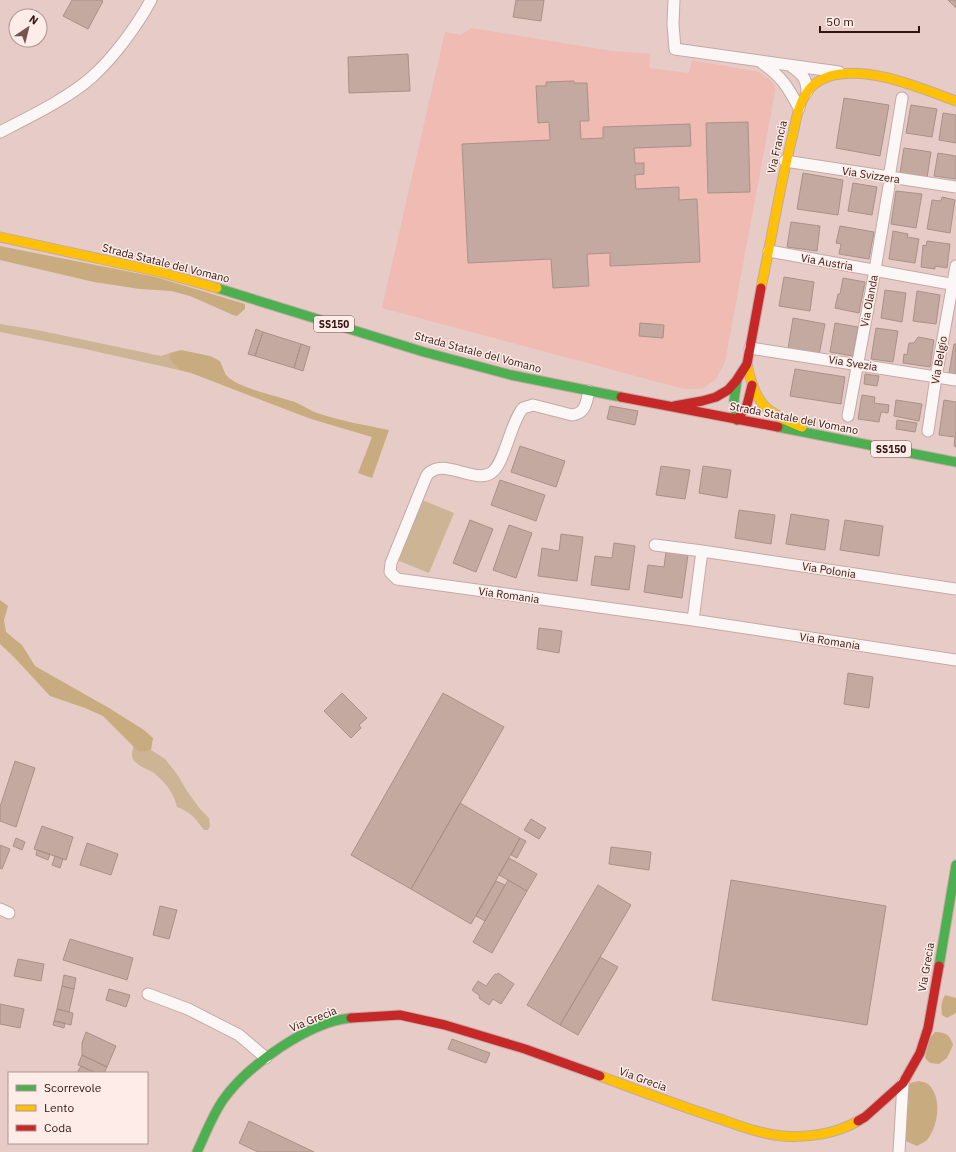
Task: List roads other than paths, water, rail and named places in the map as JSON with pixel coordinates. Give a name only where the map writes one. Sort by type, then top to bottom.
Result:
[{"type":"main road","name":"Via Francia","points":[[669,407],[716,397],[728,391],[747,364],[785,161],[799,108],[807,92],[814,84],[831,75],[844,73],[881,77],[918,87],[956,101]]},
{"type":"main road","name":"Strada Statale del Vomano","points":[[0,238],[194,281],[475,366],[511,375],[956,462]]},
{"type":"main road","name":"Via Francia","points":[[747,364],[752,385],[762,404],[774,414],[786,421],[827,437]]},
{"type":"main road","name":"Via Francia","points":[[737,380],[733,400],[737,420]]},
{"type":"main road","name":"Via Francia","points":[[737,420],[747,405],[752,385]]},
{"type":"main road","name":"Via Grecia","points":[[197,1152],[224,1099],[251,1070],[266,1058],[286,1043],[340,1019],[370,1016],[400,1015],[464,1030],[584,1070],[746,1128],[781,1136],[808,1136],[826,1133],[849,1126],[865,1117],[903,1084],[920,1053],[928,1028],[956,865]]},
{"type":"street","points":[[0,132],[70,93],[91,78],[108,61],[144,14],[151,0]]},
{"type":"street","points":[[674,0],[673,24],[675,49],[844,73]]},
{"type":"street","points":[[760,62],[784,82],[799,108]]},
{"type":"street","points":[[791,66],[800,72],[807,82],[807,92]]},
{"type":"street","name":"Via Olanda","points":[[848,416],[875,270],[902,98]]},
{"type":"street","name":"Via Svizzera","points":[[785,161],[889,182],[956,187]]},
{"type":"street","name":"Via Austria","points":[[769,252],[954,284]]},
{"type":"street","name":"Via Belgio","points":[[928,431],[956,266]]},
{"type":"street","name":"Via Svezia","points":[[750,348],[956,380]]},
{"type":"street","name":"Via Romania","points":[[589,391],[584,409],[581,413],[572,415],[533,405],[523,408],[514,424],[497,468],[490,474],[476,475],[441,468],[431,471],[426,477],[391,563],[390,572],[397,579],[693,620],[956,660]]},
{"type":"street","name":"Via Polonia","points":[[655,545],[956,589]]},
{"type":"street","points":[[693,620],[702,551]]},
{"type":"street","points":[[148,994],[188,1009],[239,1035],[266,1058]]},
{"type":"street","points":[[899,1152],[903,1084]]}]
